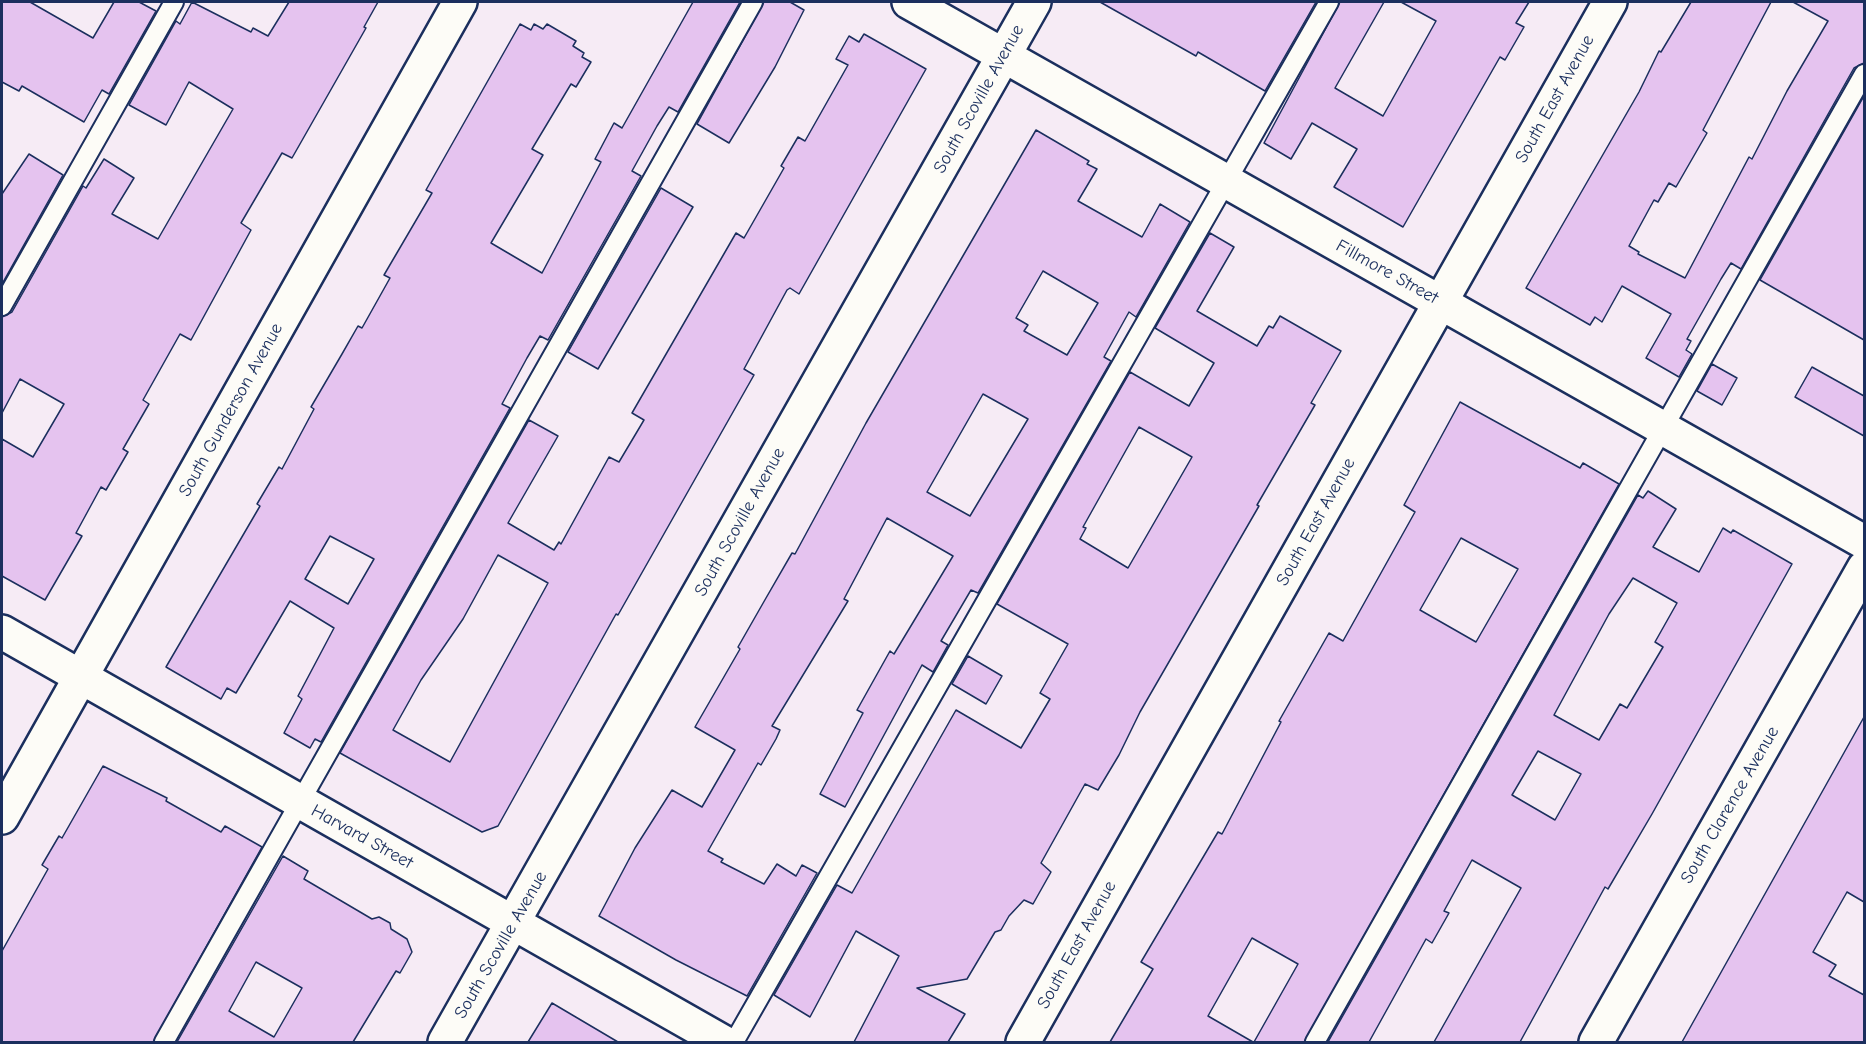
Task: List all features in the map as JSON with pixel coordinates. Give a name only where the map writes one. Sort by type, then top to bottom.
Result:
[{"type":"street","name":"South Gunderson Avenue","points":[[2,817],[460,2]]},
{"type":"street","name":"Fillmore Street","points":[[909,2],[1864,542]]},
{"type":"street","name":"South Scoville Avenue","points":[[445,1042],[1034,2]]},
{"type":"street","name":"South East Avenue","points":[[1023,1042],[1610,2]]},
{"type":"street","name":"South Clarence Avenue","points":[[1596,1042],[1864,568]]},
{"type":"street","name":"Harvard Street","points":[[2,632],[723,1042]]},
{"type":"lane","points":[[2,306],[174,2]]},
{"type":"lane","points":[[164,1042],[753,2]]},
{"type":"lane","points":[[734,1042],[1329,2]]},
{"type":"lane","points":[[1315,1042],[1864,74]]},
{"type":"building","points":[[2,2],[30,2],[93,38],[114,2],[139,2],[156,11],[109,94],[102,90],[84,122],[22,86],[19,91],[2,82]]},
{"type":"building","points":[[192,2],[251,32],[253,28],[268,36],[289,2],[378,2],[364,27],[366,28],[292,158],[282,153],[241,223],[251,230],[191,340],[180,334],[143,400],[149,404],[123,449],[128,452],[106,490],[101,487],[76,533],[82,536],[45,600],[2,576],[2,439],[33,457],[64,404],[20,379],[2,413],[2,317],[12,312],[83,186],[86,188],[104,159],[134,178],[112,214],[158,239],[233,109],[189,82],[166,125],[129,105],[176,21],[180,24]]},
{"type":"building","points":[[693,2],[740,2],[678,112],[669,107],[657,126],[632,171],[641,176],[548,340],[540,336],[527,358],[502,404],[510,408],[321,742],[315,739],[310,748],[284,733],[302,699],[298,696],[334,628],[290,601],[236,693],[227,688],[221,699],[166,667],[260,506],[257,504],[279,467],[282,469],[314,409],[311,407],[358,326],[362,328],[390,278],[384,275],[432,193],[426,190],[520,24],[531,30],[534,24],[543,29],[547,24],[576,41],[573,46],[584,53],[582,57],[591,62],[576,87],[571,84],[532,149],[543,155],[491,243],[542,273],[601,162],[595,159],[614,123],[622,128]],"holes":[[[330,536],[374,559],[348,604],[305,579]]]},
{"type":"building","points":[[764,2],[790,2],[804,10],[775,67],[729,143],[697,124]]},
{"type":"building","points":[[1100,2],[1316,2],[1265,91],[1198,52],[1196,56]]},
{"type":"building","points":[[1340,2],[1384,2],[1335,88],[1383,116],[1436,21],[1401,2],[1529,2],[1516,23],[1524,27],[1505,60],[1500,57],[1403,227],[1334,187],[1357,149],[1312,123],[1291,159],[1264,143]]},
{"type":"building","points":[[1691,2],[1771,2],[1703,130],[1707,133],[1676,187],[1669,183],[1658,202],[1654,200],[1629,246],[1639,252],[1638,254],[1685,278],[1749,157],[1752,159],[1787,91],[1828,21],[1793,2],[1864,2],[1864,63],[1854,68],[1741,269],[1731,263],[1721,279],[1687,339],[1691,341],[1686,350],[1692,354],[1679,377],[1646,358],[1671,314],[1622,286],[1602,322],[1595,317],[1590,325],[1526,288],[1639,92],[1659,51],[1661,52]]},
{"type":"building","points":[[864,34],[926,69],[799,294],[790,288],[787,290],[744,369],[754,375],[618,615],[616,614],[498,826],[482,832],[340,753],[529,420],[558,436],[508,523],[554,550],[559,542],[561,544],[609,457],[619,462],[644,420],[632,413],[736,233],[744,238],[784,168],[781,166],[798,137],[805,141],[848,65],[836,59],[849,36],[859,42]],"holes":[[[498,555],[548,583],[450,762],[393,730],[421,680],[463,619]]]},
{"type":"building","points":[[1864,96],[1864,340],[1760,280]]},
{"type":"building","points":[[1036,130],[1089,161],[1087,164],[1097,169],[1078,201],[1142,237],[1160,204],[1190,222],[1136,317],[1129,312],[1104,357],[1111,361],[978,593],[971,590],[941,641],[948,645],[933,672],[922,665],[845,807],[820,794],[863,713],[857,710],[890,651],[894,654],[953,556],[887,518],[844,599],[848,601],[772,726],[780,730],[776,739],[761,765],[758,763],[708,851],[723,859],[721,862],[764,884],[777,864],[796,876],[802,865],[817,873],[747,996],[676,960],[599,916],[635,848],[672,790],[702,807],[735,750],[695,727],[792,553],[795,554],[866,423]],"holes":[[[1043,271],[1098,303],[1067,355],[1024,331],[1028,325],[1016,318]],[[983,394],[1028,419],[970,516],[927,492]]]},
{"type":"building","points":[[29,154],[63,175],[2,284],[2,194]]},
{"type":"building","points":[[661,188],[693,207],[598,369],[568,352]]},
{"type":"building","points":[[1210,233],[1234,247],[1197,311],[1257,346],[1269,326],[1273,328],[1280,316],[1341,351],[1311,403],[1315,405],[1140,712],[1119,755],[1098,790],[1085,784],[1041,863],[1051,872],[1033,904],[1024,900],[1009,916],[1001,930],[995,932],[967,979],[917,988],[965,1014],[948,1042],[854,1042],[899,956],[856,931],[810,1017],[774,995],[837,885],[852,893],[956,710],[1021,748],[1050,699],[1040,693],[1068,644],[997,604],[1130,372],[1189,406],[1214,363],[1155,328]],"holes":[[[1139,427],[1192,457],[1128,568],[1080,539],[1086,528],[1083,527]]]},
{"type":"building","points":[[1712,364],[1737,378],[1722,405],[1697,391]]},
{"type":"building","points":[[1812,367],[1864,396],[1864,436],[1795,397]]},
{"type":"building","points":[[1460,402],[1580,468],[1583,463],[1619,484],[1304,1042],[1254,1042],[1298,964],[1252,938],[1208,1016],[1253,1042],[1110,1042],[1153,969],[1141,962],[1218,832],[1222,834],[1281,722],[1279,721],[1329,633],[1343,641],[1415,512],[1404,505]],"holes":[[[1461,538],[1518,569],[1476,642],[1420,610]]]},
{"type":"building","points":[[1648,491],[1676,509],[1653,547],[1699,572],[1723,528],[1731,533],[1733,530],[1792,564],[1652,814],[1608,889],[1605,887],[1520,1042],[1434,1042],[1521,888],[1472,860],[1444,911],[1449,913],[1432,943],[1426,939],[1369,1042],[1328,1042],[1638,495],[1643,498]],"holes":[[[1633,578],[1677,603],[1655,642],[1663,647],[1627,708],[1620,704],[1599,740],[1554,715],[1609,614]],[[1538,751],[1581,774],[1555,820],[1512,795]]]},
{"type":"building","points":[[968,656],[1002,676],[986,704],[952,684]]},
{"type":"building","points":[[1864,717],[1864,902],[1847,892],[1813,952],[1836,965],[1829,976],[1864,995],[1864,1042],[1682,1042]]},
{"type":"building","points":[[103,766],[167,798],[166,801],[221,832],[225,826],[262,847],[153,1042],[2,1042],[2,951],[48,869],[42,865],[59,836],[62,838]]},
{"type":"building","points":[[283,856],[308,871],[304,879],[372,919],[379,917],[390,923],[391,929],[407,939],[412,952],[400,973],[396,971],[353,1042],[177,1042]],"holes":[[[256,962],[302,988],[274,1037],[229,1011]]]},
{"type":"building","points":[[552,1003],[618,1042],[528,1042]]}]
